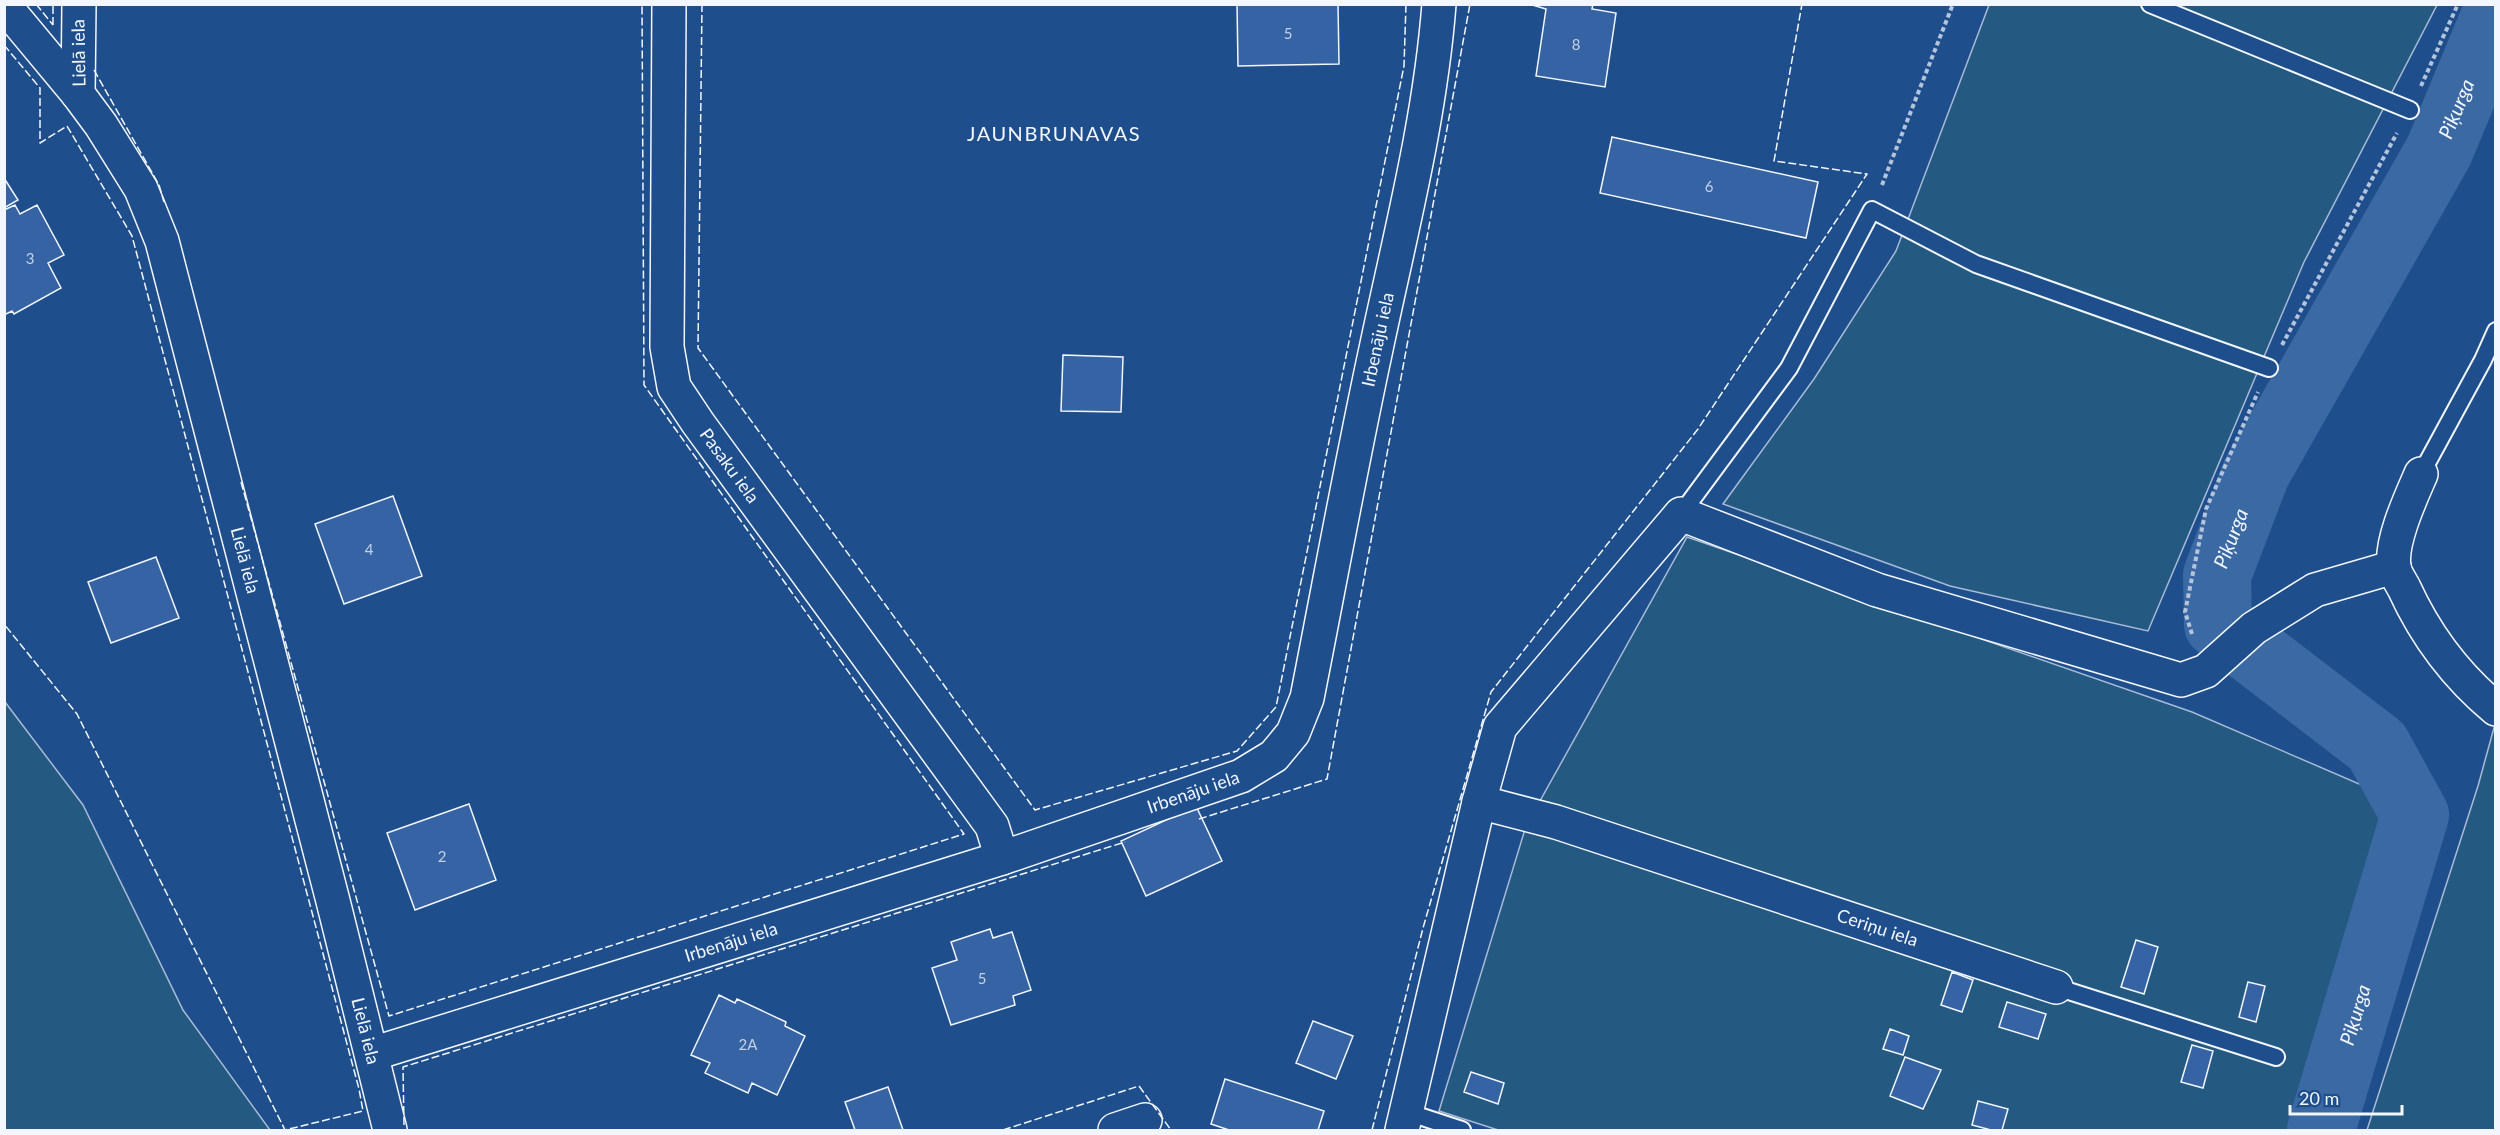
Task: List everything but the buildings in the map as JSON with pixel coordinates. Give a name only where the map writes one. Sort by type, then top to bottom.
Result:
[{"type":"street","name":"Lielā iela","points":[[79,4],[78,94],[101,125],[141,189],[162,241],[390,1131]]},
{"type":"street","name":"Pasaku iela","points":[[669,4],[667,347],[674,387],[705,433],[992,826],[1002,858]]},
{"type":"street","name":"Irbenāju iela","points":[[372,1054],[1002,858],[1241,776],[1274,756],[1293,733],[1307,698],[1375,352],[1421,138],[1435,48],[1438,4]]},
{"type":"street","points":[[4,5],[78,94]]},
{"type":"street","points":[[2421,474],[2399,528],[2394,567],[2418,618],[2464,678],[2496,709]]},
{"type":"street","points":[[1404,1121],[1479,802],[1500,727],[1681,514],[1877,590],[2181,681],[2216,662],[2254,628],[2315,590],[2394,567]]},
{"type":"street","name":"Ceriņu iela","points":[[1479,802],[1556,822],[2056,987]]},
{"type":"lane","points":[[2150,4],[2410,110]]},
{"type":"lane","points":[[1681,514],[1789,368],[1872,210],[1976,264],[2269,368]]},
{"type":"lane","points":[[2421,474],[2496,331]]},
{"type":"lane","name":"Ceriņu iela","points":[[2056,987],[2276,1057]]},
{"type":"lane","points":[[1404,1121],[1462,1131]]},
{"type":"path","points":[[1872,210],[1953,4]]},
{"type":"path","points":[[2216,662],[2185,612],[2206,509],[2269,368],[2410,110],[2458,4]]},
{"type":"shaded area","points":[[1989,5],[2437,5],[2304,262],[2148,631],[1950,586],[1723,504],[1814,379],[1896,251]]},
{"type":"shaded area","points":[[1687,537],[2192,712],[2364,786],[2387,834],[2301,1130],[1498,1130],[1439,1111],[1526,826]]},
{"type":"shaded area","points":[[5,702],[83,805],[183,1010],[270,1130],[5,1130]]},
{"type":"shaded area","points":[[2495,724],[2495,1130],[2367,1130],[2478,786]]},
{"type":"waterway","name":"Piķurga","points":[[2321,1130],[2415,815],[2377,746],[2218,624],[2217,575],[2256,473],[2439,151],[2496,14]]},
{"type":"fence","points":[[36,4],[53,25]]},
{"type":"fence","points":[[53,4],[53,25]]},
{"type":"fence","points":[[241,482],[389,1016],[964,834],[644,385],[642,4]]},
{"type":"fence","points":[[702,4],[698,348],[1035,810],[1237,751],[1276,707],[1404,66],[1406,4]]},
{"type":"fence","points":[[1199,819],[1327,779],[1470,4]]},
{"type":"fence","points":[[1372,1130],[1423,928],[1491,692],[1698,429],[1867,174],[1774,161],[1802,4]]},
{"type":"fence","points":[[4,45],[40,88],[40,143],[67,126],[132,236],[363,1111],[285,1130],[77,714],[4,624]]},
{"type":"fence","points":[[94,70],[159,185],[164,202]]},
{"type":"fence","points":[[404,1125],[403,1067],[1125,842]]},
{"type":"fence","points":[[1003,1130],[1139,1086],[1171,1130]]},
{"type":"district","name":"JAUNBRUNAVAS","points":[[1054,134]]}]
